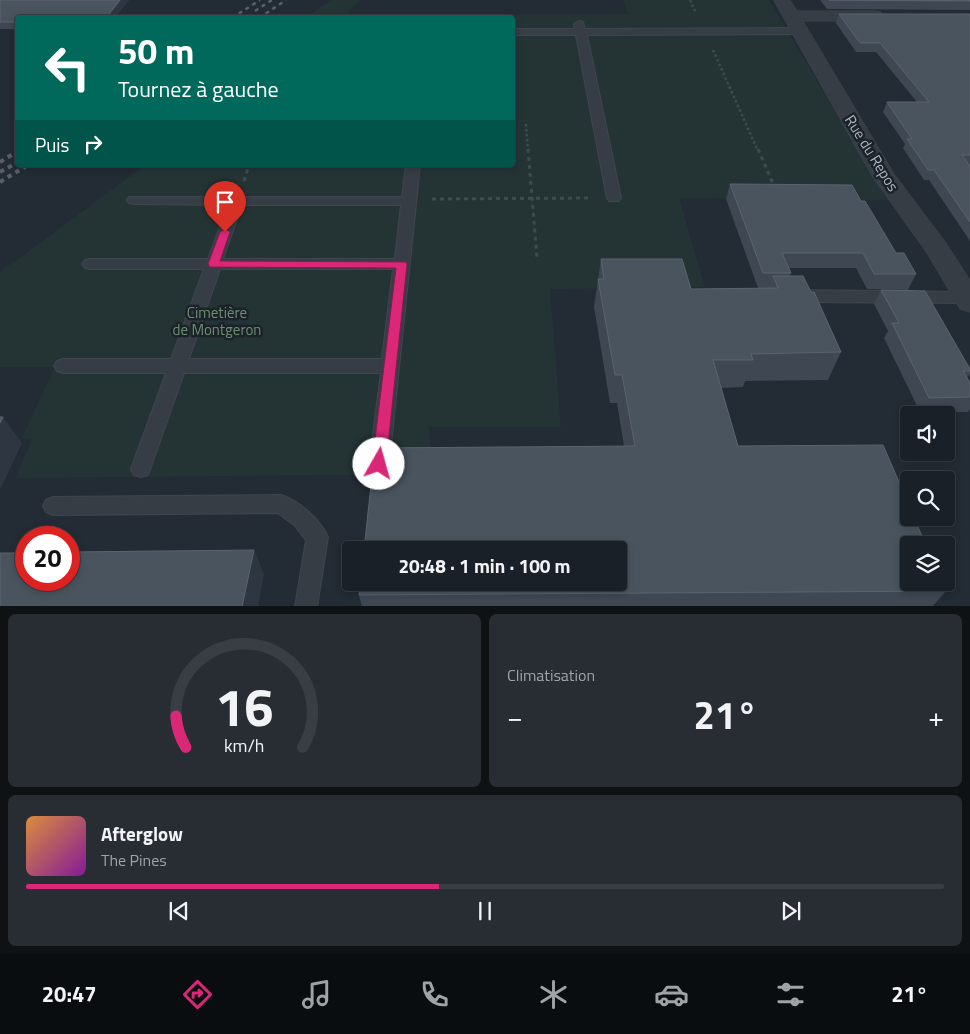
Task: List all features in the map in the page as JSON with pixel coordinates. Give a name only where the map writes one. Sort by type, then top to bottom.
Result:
[{"type":"street","points":[[791,16],[894,16]]},
{"type":"street","name":"Rue du Repos","points":[[791,16],[884,176],[937,249],[969,300]]},
{"type":"lane","points":[[515,32],[579,28],[705,32],[791,16]]},
{"type":"lane","points":[[579,28],[614,198]]},
{"type":"lane","points":[[379,464],[414,167]]},
{"type":"lane","points":[[134,200],[409,201]]},
{"type":"lane","points":[[141,468],[236,201]]},
{"type":"lane","points":[[90,264],[402,264]]},
{"type":"lane","points":[[779,296],[969,300]]},
{"type":"lane","points":[[63,366],[390,366]]},
{"type":"lane","points":[[53,506],[281,504],[301,518],[317,537],[306,606]]},
{"type":"path","points":[[690,0],[774,186]]},
{"type":"path","points":[[526,124],[537,258]]},
{"type":"path","points":[[409,201],[423,199],[614,198]]},
{"type":"green space","name":"Cimetière de Montgeron","points":[[331,0],[359,0],[347,15],[309,15]]},
{"type":"green space","name":"Cimetière de Montgeron","points":[[623,0],[769,0],[887,200],[679,198],[705,287],[550,289],[561,427],[429,427],[432,474],[15,478],[32,440],[21,439],[55,367],[0,367],[0,271],[142,167],[515,167],[515,15],[347,15],[628,14]]},
{"type":"building","points":[[0,0],[120,0],[108,15],[15,15],[15,22],[0,22]]},
{"type":"building","points":[[829,0],[970,0],[970,1]]},
{"type":"building","points":[[839,14],[970,14],[970,155],[962,155],[970,166],[970,222],[934,170],[928,170],[907,139],[912,139],[887,102],[929,102],[880,43],[860,43]]},
{"type":"building","points":[[730,184],[852,185],[861,201],[865,201],[896,253],[904,253],[916,274],[874,274],[863,253],[782,253],[791,273],[763,273]]},
{"type":"building","points":[[601,259],[682,259],[691,289],[778,288],[773,276],[803,276],[811,292],[814,292],[841,352],[751,354],[753,360],[713,360],[738,446],[883,445],[900,484],[900,526],[918,526],[922,536],[900,536],[900,591],[946,591],[359,595],[360,591],[627,591],[627,541],[365,541],[375,448],[635,446],[622,375],[615,375],[598,279],[604,279]]},
{"type":"building","points":[[881,290],[925,291],[970,369],[970,371],[963,371],[970,383],[970,397],[929,398],[892,323],[899,323]]},
{"type":"building","points":[[254,550],[242,606],[0,606],[0,553],[15,553],[15,591],[80,591],[80,552]]},
{"type":"railway","points":[[237,15],[260,0]]},
{"type":"railway","points":[[255,11],[272,0]]},
{"type":"railway","points":[[264,15],[286,0]]},
{"type":"railway","points":[[0,162],[15,153]]},
{"type":"railway","points":[[0,172],[15,164]]},
{"type":"railway","points":[[0,182],[25,167]]},
{"type":"route","points":[[225,232],[214,264],[402,264],[379,464]]}]
